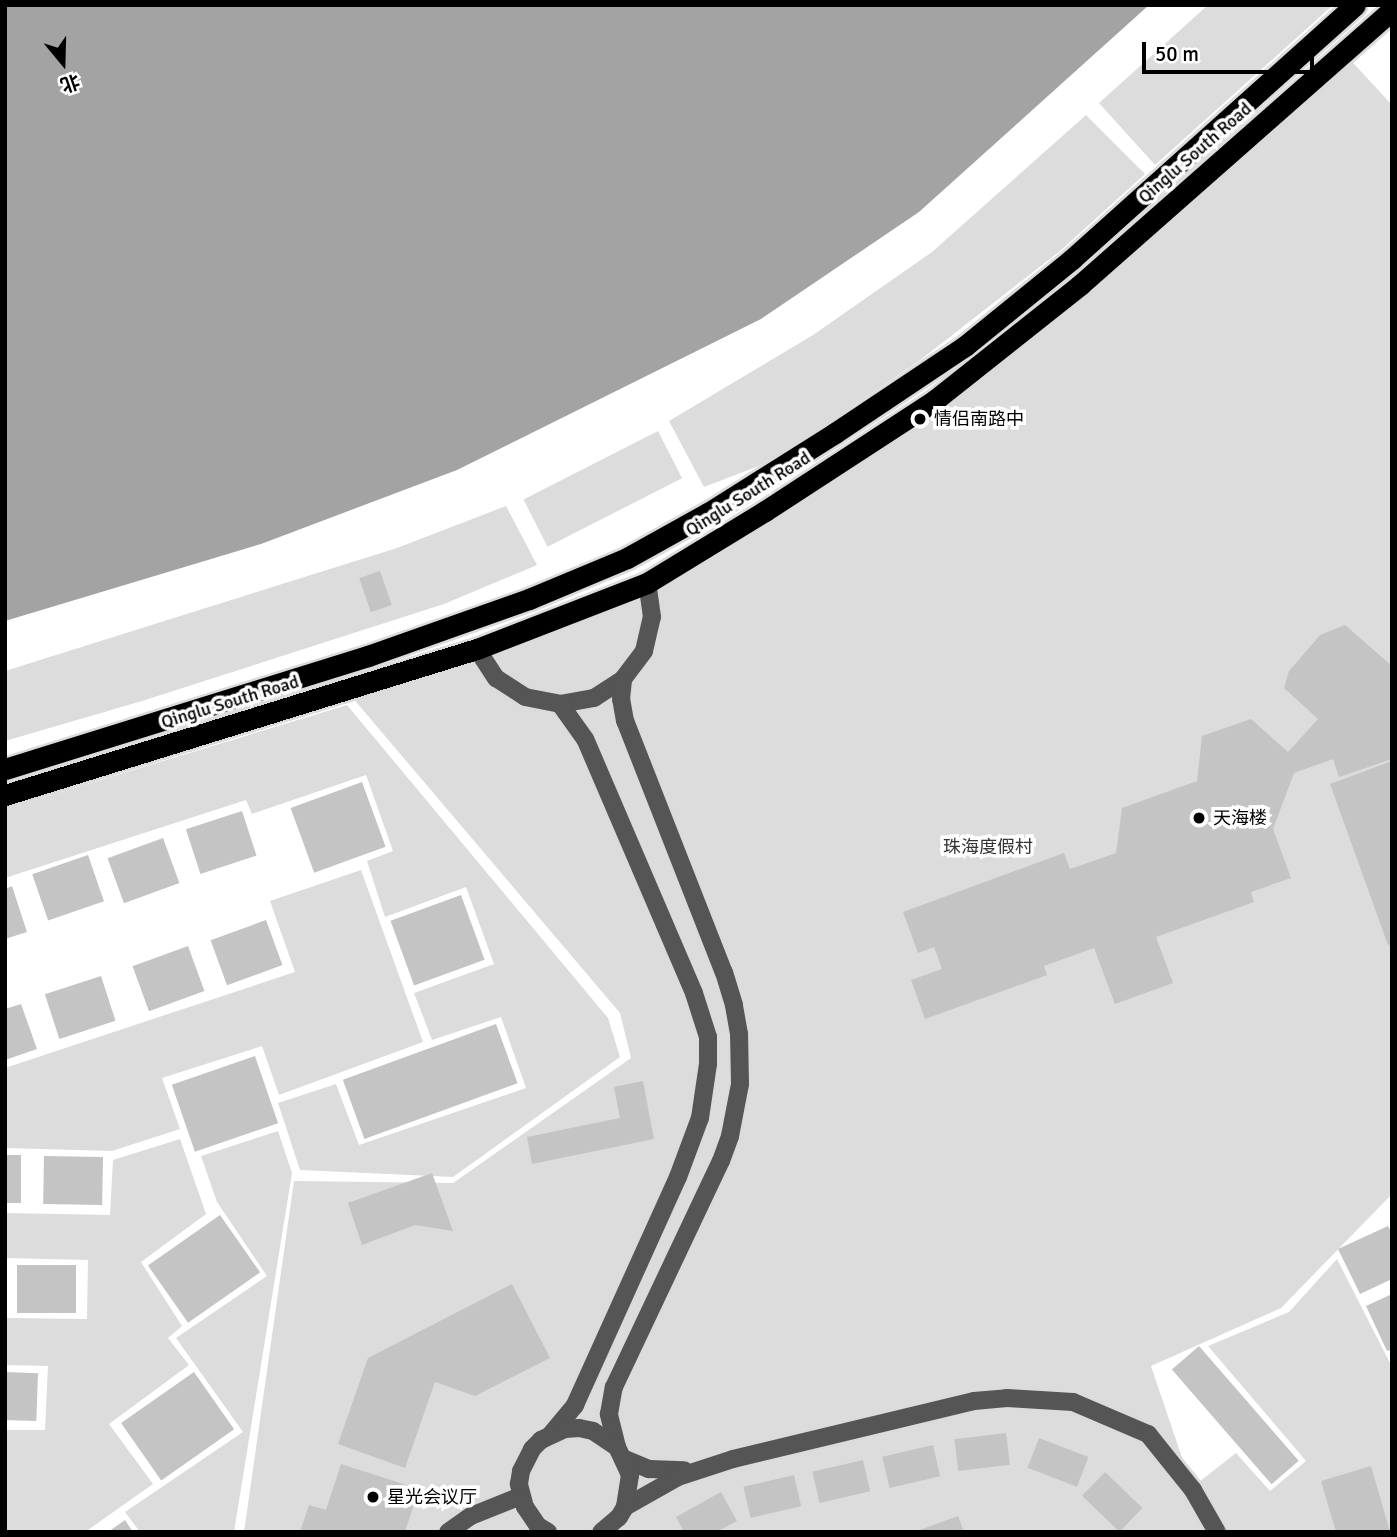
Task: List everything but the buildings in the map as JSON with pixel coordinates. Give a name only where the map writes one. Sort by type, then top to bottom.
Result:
[{"type":"highway","name":"Qinglu South Road","points":[[5,769],[368,656],[529,599],[627,558],[708,513],[835,433],[965,346],[1072,259],[1355,5]]},
{"type":"highway","name":"Qinglu South Road","points":[[5,795],[477,649],[647,583],[765,512],[935,400],[1080,285],[1392,10]]},
{"type":"street","points":[[477,649],[485,665],[510,689],[533,700],[560,704],[594,698],[623,679],[644,651],[652,617],[647,583]]},
{"type":"street","points":[[620,1519],[630,1491],[609,1414],[614,1387],[721,1161],[730,1136],[740,1084],[734,1006],[724,973],[625,720],[621,699],[623,679]]},
{"type":"street","points":[[548,1532],[531,1517],[521,1496],[519,1484],[525,1460],[532,1449],[551,1434],[575,1405],[678,1177],[700,1118],[708,1064],[708,1037],[694,993],[585,739],[560,704]]},
{"type":"street","points":[[551,1434],[565,1429],[593,1431],[621,1453],[649,1469],[670,1472],[698,1469],[835,1432],[974,1401],[1007,1398],[1073,1402],[1148,1434],[1193,1490],[1217,1532]]},
{"type":"street","points":[[601,1532],[698,1469]]},
{"type":"street","points":[[448,1532],[471,1516],[521,1496]]},
{"type":"green space","points":[[1208,5],[1333,5],[1155,165],[1099,103]]},
{"type":"green space","name":"珠海度假村","points":[[1344,53],[1392,105],[1392,1194],[1281,1308],[1151,1366],[1193,1490],[1217,1532],[244,1532],[294,1181],[453,1183],[631,1058],[620,1013],[346,690],[647,583],[935,400]]},
{"type":"green space","points":[[1086,115],[1145,174],[1060,251],[919,361],[772,461],[704,487],[669,421],[813,335],[932,252]]},
{"type":"green space","points":[[658,431],[682,478],[548,547],[523,500]]},
{"type":"green space","points":[[506,506],[537,565],[444,604],[142,701],[5,741],[5,671],[397,548]]},
{"type":"green space","points":[[347,705],[608,1018],[620,1057],[453,1177],[300,1170],[278,1103],[336,1084],[359,1145],[526,1088],[501,1017],[432,1040],[414,993],[494,964],[466,887],[385,917],[367,861],[393,851],[366,775],[252,814],[246,800],[5,878],[5,809]]},
{"type":"green space","points":[[361,870],[423,1042],[279,1095],[262,1046],[162,1078],[180,1129],[112,1151],[5,1148],[5,1068],[295,972],[270,901]]},
{"type":"green space","points":[[278,1131],[292,1173],[234,1532],[140,1532],[125,1512],[243,1432],[176,1338],[267,1276],[217,1202],[201,1156]]},
{"type":"green space","points":[[180,1139],[206,1214],[141,1262],[182,1326],[168,1338],[189,1365],[109,1424],[153,1484],[85,1532],[5,1532],[5,1430],[45,1430],[48,1366],[5,1365],[5,1318],[87,1319],[88,1260],[5,1258],[5,1213],[110,1215],[113,1160]]},
{"type":"green space","points":[[1337,1259],[1392,1367],[1392,1532],[1228,1532],[1199,1482],[1236,1453],[1270,1491],[1306,1461],[1208,1346],[1289,1312]]},
{"type":"shaded area","points":[[5,5],[1149,5],[919,212],[761,319],[457,470],[261,544],[5,621]]},
{"type":"place","name":"情侣南路中","points":[[920,419]]},
{"type":"place","name":"天海楼","points":[[1199,818]]},
{"type":"place","name":"星光会议厅","points":[[373,1497]]}]
